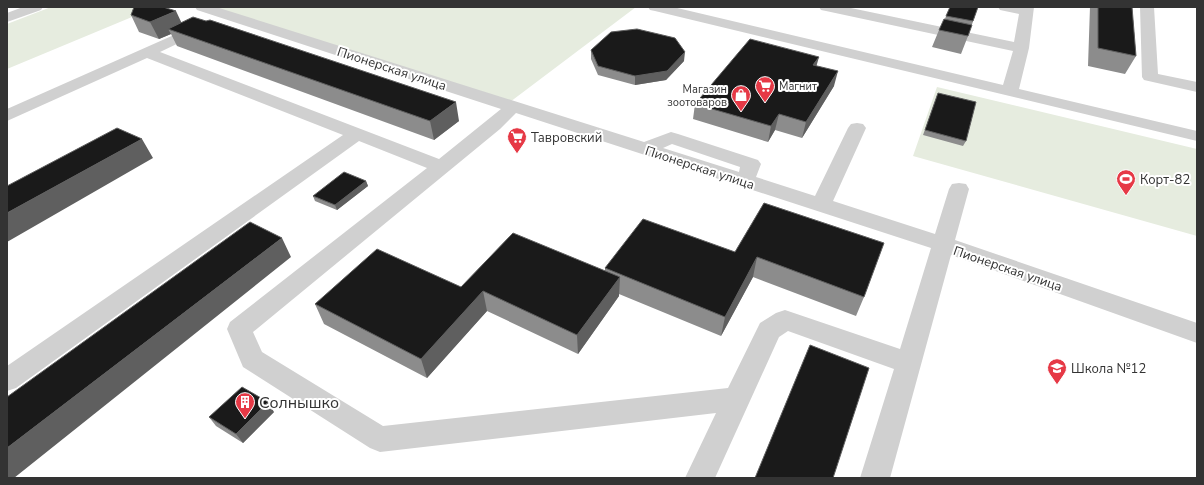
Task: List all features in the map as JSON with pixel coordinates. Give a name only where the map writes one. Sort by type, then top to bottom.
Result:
[{"type":"street","points":[[7,18],[36,7]]},
{"type":"street","name":"Пионерская улица","points":[[202,7],[745,182],[943,244],[1197,333]]},
{"type":"street","points":[[655,7],[1197,136]]},
{"type":"street","points":[[826,7],[1021,48]]},
{"type":"street","points":[[1005,7],[1027,9],[1021,48],[1010,92]]},
{"type":"street","points":[[1147,7],[1150,77],[1197,87]]},
{"type":"street","points":[[7,116],[228,15]]},
{"type":"street","points":[[147,52],[441,167]]},
{"type":"street","points":[[514,107],[494,125],[239,329],[252,359],[380,439],[737,399]]},
{"type":"street","points":[[821,205],[857,128]]},
{"type":"street","points":[[7,380],[357,134]]},
{"type":"street","points":[[875,478],[959,189]]},
{"type":"street","points":[[700,478],[769,330],[785,320],[814,329],[908,364]]},
{"type":"shaded area","points":[[51,7],[156,7],[7,69],[7,24]]},
{"type":"shaded area","points":[[212,7],[636,7],[510,102]]},
{"type":"shaded area","name":"Корт-82","points":[[937,87],[1197,149],[1197,236],[913,156]]},
{"type":"building","points":[[134,7],[163,7],[176,11],[150,22],[131,15]]},
{"type":"building","points":[[950,7],[978,7],[973,21],[946,16]]},
{"type":"building","points":[[1098,7],[1132,7],[1136,56],[1098,48]]},
{"type":"building","points":[[193,17],[206,21],[210,20],[456,102],[430,121],[168,29]]},
{"type":"building","points":[[944,19],[972,25],[968,36],[939,30]]},
{"type":"building","points":[[637,29],[675,38],[685,52],[667,71],[635,76],[598,66],[591,50],[611,32]]},
{"type":"building","name":"Магнит","points":[[750,39],[819,57],[813,65],[838,71],[806,122],[779,114],[771,126],[695,104]]},
{"type":"building","points":[[938,93],[976,102],[966,141],[925,130]]},
{"type":"building","points":[[117,128],[142,139],[7,213],[7,186]]},
{"type":"building","points":[[344,172],[366,181],[335,205],[313,196]]},
{"type":"building","points":[[764,203],[884,243],[864,297],[757,257],[725,317],[605,268],[643,219],[735,252]]},
{"type":"building","points":[[250,222],[282,238],[7,448],[7,397]]},
{"type":"building","points":[[513,233],[620,277],[577,335],[483,291],[421,359],[315,304],[377,249],[461,287]]},
{"type":"building","points":[[810,345],[869,368],[833,478],[755,478]]},
{"type":"building","points":[[242,387],[268,402],[236,434],[209,417]]},
{"type":"place","name":"Магнит","points":[[765,103]]},
{"type":"place","name":"Магазин зоотоваров","points":[[741,112]]},
{"type":"place","name":"Тавровский","points":[[517,154]]},
{"type":"place","name":"Корт-82","points":[[1126,196]]},
{"type":"place","name":"Школа №12","points":[[1057,385]]},
{"type":"place","name":"Солнышко","points":[[245,419]]}]
